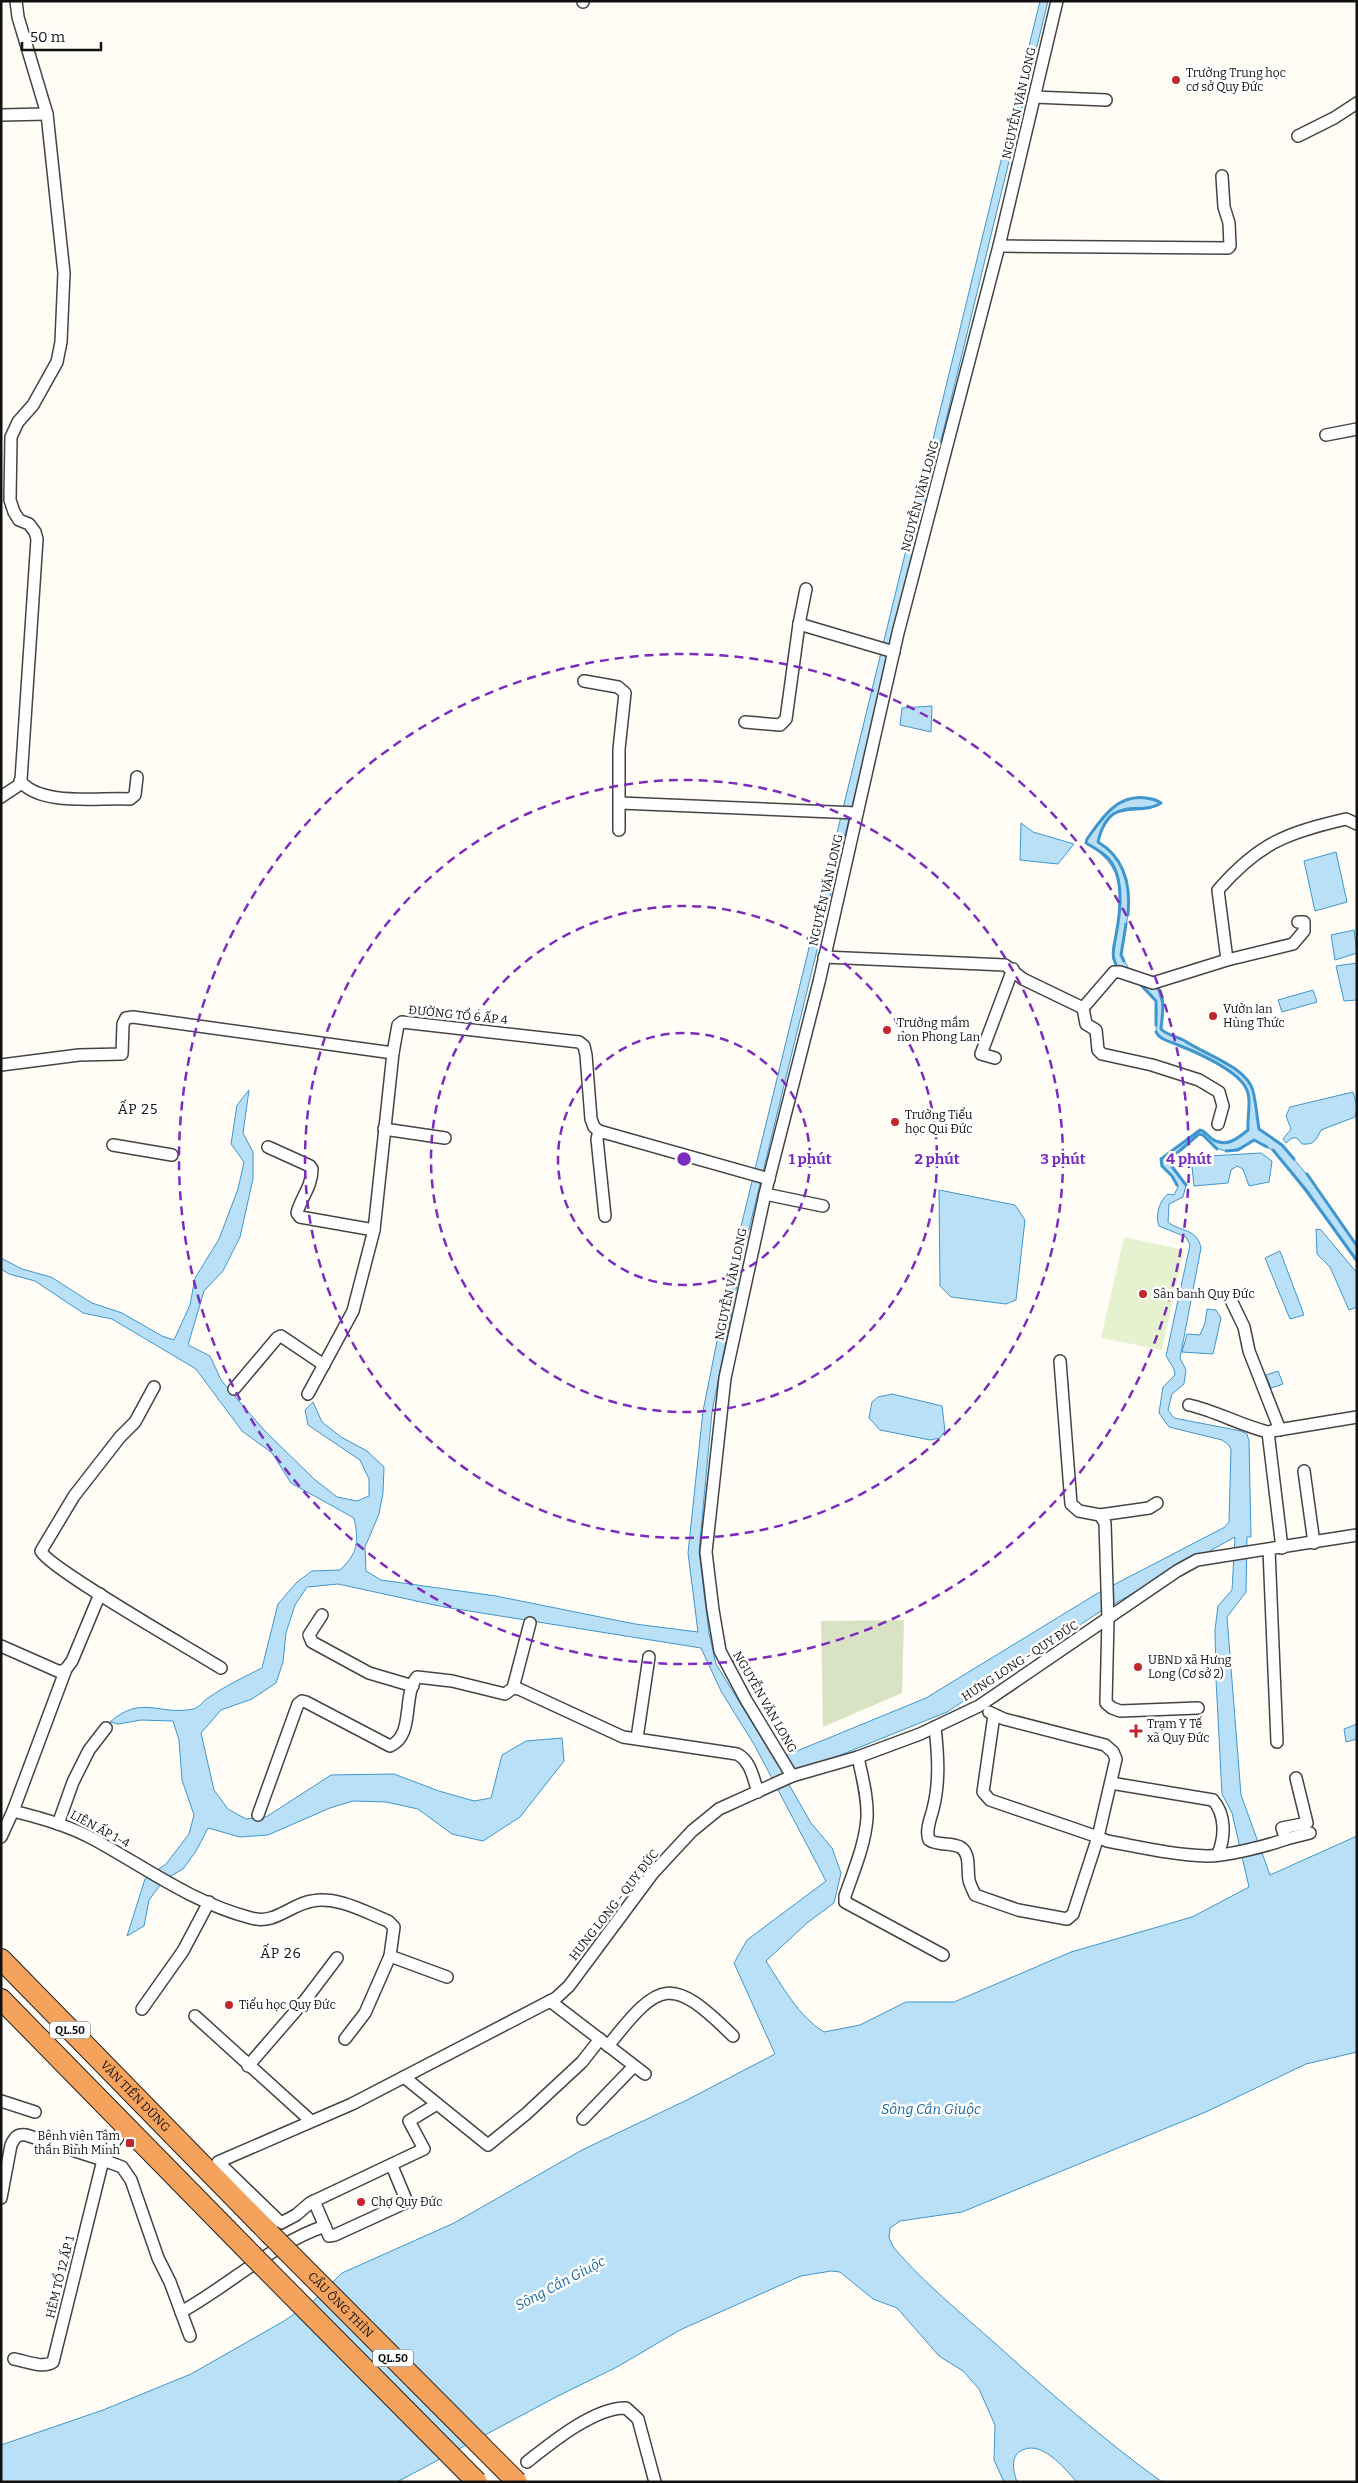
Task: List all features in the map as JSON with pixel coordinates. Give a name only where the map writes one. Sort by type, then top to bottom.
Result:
[{"type":"highway","name":"VĂN TIẾN DŨNG","points":[[1,1959],[270,2234]]},
{"type":"highway","name":"QL.50","points":[[1,1999],[477,2482]]},
{"type":"highway","name":"CẦU ÔNG THÌN","points":[[270,2234],[517,2482]]},
{"type":"street","points":[[1,796],[14,789],[20,781],[37,539],[35,532],[29,524],[19,520],[10,500],[9,456],[11,437],[18,422],[33,405],[57,362],[61,342],[64,273],[47,114],[18,17],[16,1]]},
{"type":"street","name":"NGUYỄN VĂN LONG","points":[[790,1777],[720,1651],[706,1552],[725,1378],[768,1179],[824,957],[894,652],[999,246],[1057,1]]},
{"type":"street","points":[[1034,97],[1106,100]]},
{"type":"street","points":[[1298,136],[1334,118],[1357,103]]},
{"type":"street","points":[[1,115],[47,114]]},
{"type":"street","points":[[999,246],[1228,248],[1230,246],[1229,223],[1224,207],[1222,176]]},
{"type":"street","points":[[1326,436],[1357,429]]},
{"type":"street","points":[[745,722],[780,725],[786,719],[799,624],[806,589]]},
{"type":"street","points":[[799,624],[894,652]]},
{"type":"street","points":[[584,681],[618,687],[625,692],[619,749],[620,803],[618,830]]},
{"type":"street","points":[[20,781],[27,789],[47,796],[130,799],[135,795],[137,777]]},
{"type":"street","points":[[620,803],[857,813]]},
{"type":"street","points":[[1227,960],[1218,890],[1239,866],[1263,848],[1302,829],[1346,819],[1357,824]]},
{"type":"street","points":[[1083,1008],[1087,1006],[1110,974],[1122,973],[1153,984],[1227,960],[1293,944],[1304,931],[1304,922],[1298,922]]},
{"type":"street","points":[[824,957],[1005,965],[1023,979],[1083,1008]]},
{"type":"street","points":[[995,1058],[981,1054],[1013,970]]},
{"type":"street","points":[[1083,1008],[1086,1024],[1096,1030],[1098,1050],[1102,1054],[1152,1065],[1199,1080],[1219,1092],[1223,1106],[1218,1124]]},
{"type":"street","points":[[1,1065],[79,1055],[122,1054],[123,1024],[126,1018],[133,1017],[393,1053],[374,1230],[353,1311],[308,1394]]},
{"type":"street","name":"ĐƯỜNG TỔ 6 ẤP 4","points":[[393,1053],[398,1025],[406,1021],[579,1042],[584,1046],[586,1055],[591,1119],[594,1127],[599,1131]]},
{"type":"street","points":[[384,1129],[445,1138]]},
{"type":"street","points":[[605,1216],[597,1139],[599,1131],[768,1179]]},
{"type":"street","points":[[113,1144],[172,1155]]},
{"type":"street","points":[[268,1147],[310,1166],[312,1169],[310,1184],[297,1213],[300,1217],[374,1230]]},
{"type":"street","points":[[765,1194],[823,1206]]},
{"type":"street","points":[[1230,1296],[1244,1327],[1249,1351],[1274,1431],[1282,1548]]},
{"type":"street","points":[[234,1388],[277,1338],[281,1336],[324,1365]]},
{"type":"street","points":[[1060,1360],[1071,1504],[1079,1511],[1100,1516],[1149,1508],[1157,1503]]},
{"type":"street","points":[[154,1387],[135,1422],[120,1437],[74,1496],[42,1548],[46,1558],[100,1594],[222,1668]]},
{"type":"street","points":[[1188,1405],[1206,1409],[1246,1426],[1274,1431],[1357,1417]]},
{"type":"street","points":[[1304,1471],[1314,1543]]},
{"type":"street","points":[[1100,1516],[1105,1524],[1108,1619],[1106,1703],[1120,1711],[1198,1708]]},
{"type":"street","name":"HƯNG LONG - QUY ĐỨC","points":[[314,2201],[296,2215],[281,2223],[218,2162],[311,2120],[352,2104],[550,2002],[569,1986],[653,1872],[692,1831],[719,1809],[790,1777],[858,1756],[935,1726],[979,1706],[1176,1571],[1197,1560],[1213,1556],[1269,1550],[1357,1536]]},
{"type":"street","points":[[1269,1550],[1277,1742]]},
{"type":"street","points":[[1,1837],[13,1811],[66,1669],[72,1661],[100,1594]]},
{"type":"street","points":[[322,1615],[309,1635],[312,1642],[369,1673],[413,1686]]},
{"type":"street","points":[[258,1815],[298,1704],[306,1702],[390,1746],[400,1740],[413,1686],[417,1677],[452,1681],[506,1694],[513,1688],[530,1623]]},
{"type":"street","points":[[1,1646],[60,1672],[66,1669]]},
{"type":"street","points":[[637,1738],[649,1657]]},
{"type":"street","points":[[513,1688],[528,1692],[555,1707],[623,1737],[737,1754],[744,1758],[750,1767],[758,1792]]},
{"type":"street","points":[[935,1726],[938,1762],[936,1799],[928,1836],[933,1842],[959,1846],[964,1851],[967,1857],[968,1878],[975,1895],[1018,1910],[1064,1920],[1068,1919],[1073,1914],[1098,1837],[1116,1759],[1113,1752],[1105,1745],[994,1715],[979,1706]]},
{"type":"street","points":[[994,1715],[983,1792],[990,1800],[1107,1841],[1174,1853],[1208,1856],[1272,1844],[1310,1833]]},
{"type":"street","points":[[58,1824],[73,1782],[89,1750],[106,1728]]},
{"type":"street","points":[[858,1756],[866,1796],[867,1818],[864,1843],[845,1896],[845,1902],[943,1955]]},
{"type":"street","points":[[1286,1839],[1282,1828],[1307,1823],[1296,1778]]},
{"type":"street","points":[[1110,1783],[1213,1800],[1220,1811],[1223,1831],[1218,1854]]},
{"type":"street","name":"LIÊN ẤP 1-4","points":[[13,1811],[58,1824],[94,1840],[170,1885],[253,1919],[272,1918],[310,1901],[336,1901],[388,1921],[394,1927],[390,1956]]},
{"type":"street","points":[[142,2009],[183,1951],[209,1902]]},
{"type":"street","points":[[345,2040],[365,2013],[390,1956],[447,1978]]},
{"type":"street","points":[[248,2066],[306,1999],[337,1958]]},
{"type":"street","points":[[404,2077],[488,2145],[526,2114],[604,2043],[642,2004],[663,1994],[682,1994],[710,2013],[733,2036]]},
{"type":"street","points":[[550,2002],[645,2074]]},
{"type":"street","points":[[195,2016],[248,2066],[311,2120]]},
{"type":"street","points":[[583,2119],[606,2098],[615,2084],[634,2066]]},
{"type":"street","points":[[1,2101],[35,2112]]},
{"type":"street","points":[[392,2166],[407,2202],[332,2236],[325,2226],[314,2201],[392,2166],[424,2149],[409,2121],[437,2104]]},
{"type":"street","points":[[103,2160],[126,2126]]},
{"type":"street","points":[[1,2198],[11,2145],[15,2137],[20,2135],[122,2167],[128,2173],[158,2258],[190,2336]]},
{"type":"street","name":"HẺM TỔ 12 ẤP 1","points":[[14,2359],[42,2365],[49,2365],[53,2362],[103,2160]]},
{"type":"street","points":[[181,2312],[217,2292],[278,2248],[299,2236],[325,2226]]},
{"type":"street","points":[[527,2462],[552,2442],[581,2425],[615,2408],[626,2408],[638,2419],[655,2482]]},
{"type":"green space","name":"Sân banh Quy Đức","points":[[1124,1237],[1184,1250],[1162,1350],[1101,1338]]},
{"type":"green space","points":[[904,1620],[902,1693],[823,1727],[821,1621]]},
{"type":"water","name":"Sông Cần Giuộc","points":[[1040,1],[1048,1],[743,1254],[712,1412],[699,1552],[709,1633],[716,1664],[775,1760],[926,1698],[1098,1593],[1225,1527],[1229,1522],[1231,1450],[1229,1445],[1222,1440],[1169,1427],[1159,1413],[1163,1387],[1175,1375],[1174,1369],[1166,1356],[1190,1245],[1186,1237],[1159,1226],[1157,1218],[1162,1201],[1168,1194],[1174,1195],[1178,1187],[1172,1176],[1162,1166],[1161,1159],[1200,1130],[1217,1142],[1222,1143],[1235,1139],[1248,1130],[1248,1093],[1242,1081],[1226,1069],[1206,1057],[1164,1039],[1156,1033],[1157,1006],[1153,996],[1148,990],[1121,971],[1113,959],[1120,905],[1120,893],[1115,871],[1099,852],[1086,843],[1098,823],[1111,809],[1127,800],[1136,798],[1154,799],[1161,803],[1154,806],[1127,808],[1114,814],[1103,828],[1098,842],[1111,852],[1120,864],[1128,892],[1127,924],[1121,955],[1129,969],[1157,987],[1163,1007],[1161,1029],[1234,1068],[1249,1082],[1253,1091],[1259,1129],[1282,1145],[1313,1182],[1357,1246],[1357,1261],[1276,1152],[1254,1140],[1227,1151],[1217,1148],[1205,1136],[1199,1134],[1167,1161],[1186,1185],[1183,1197],[1169,1204],[1168,1222],[1188,1231],[1196,1237],[1201,1248],[1180,1358],[1186,1370],[1184,1384],[1172,1394],[1168,1410],[1174,1418],[1241,1431],[1247,1434],[1249,1441],[1251,1537],[1247,1537],[1246,1592],[1227,1617],[1241,1795],[1270,1875],[1357,1836],[1357,2052],[1306,2064],[1208,2111],[962,2212],[900,2221],[890,2228],[889,2238],[894,2248],[931,2286],[1078,2416],[1162,2482],[1077,2482],[1051,2456],[1035,2448],[1027,2448],[1019,2452],[1014,2458],[1017,2482],[1004,2482],[994,2460],[995,2425],[979,2389],[963,2371],[939,2356],[897,2308],[873,2299],[840,2272],[831,2271],[801,2276],[680,2330],[617,2367],[558,2396],[397,2482],[1,2482],[1,2445],[103,2410],[191,2374],[284,2321],[312,2302],[342,2273],[454,2223],[582,2150],[687,2100],[775,2054],[734,1963],[747,1940],[826,1881],[755,1746],[721,1691],[701,1648],[444,1607],[338,1584],[307,1587],[295,1605],[286,1633],[283,1662],[276,1683],[252,1699],[221,1710],[201,1733],[214,1790],[228,1809],[246,1819],[266,1817],[331,1775],[394,1774],[439,1791],[474,1801],[491,1798],[502,1755],[526,1741],[562,1738],[564,1761],[520,1817],[483,1841],[452,1834],[418,1809],[386,1802],[353,1801],[330,1808],[268,1835],[240,1837],[208,1828],[196,1851],[183,1869],[164,1880],[149,1900],[144,1926],[127,1936],[145,1879],[166,1864],[189,1834],[194,1815],[182,1780],[179,1740],[173,1721],[141,1720],[119,1724],[110,1722],[121,1714],[141,1707],[170,1710],[195,1708],[221,1690],[262,1668],[278,1604],[297,1582],[312,1571],[340,1570],[346,1564],[356,1547],[356,1526],[354,1518],[291,1483],[272,1453],[242,1431],[196,1369],[112,1319],[83,1313],[35,1281],[9,1274],[1,1269],[1,1258],[22,1269],[51,1277],[92,1303],[122,1313],[162,1336],[174,1340],[190,1305],[195,1278],[219,1239],[238,1189],[244,1162],[231,1144],[237,1105],[249,1090],[243,1133],[253,1152],[253,1179],[240,1237],[223,1271],[204,1291],[188,1345],[210,1356],[221,1380],[265,1431],[314,1479],[337,1497],[357,1501],[369,1496],[369,1479],[360,1460],[308,1425],[305,1410],[313,1402],[322,1422],[341,1437],[367,1451],[384,1467],[383,1493],[379,1514],[365,1547],[366,1571],[381,1580],[496,1596],[635,1624],[698,1632],[688,1553],[703,1411],[735,1251]],"holes":[[[1235,1537],[1232,1590],[1218,1606],[1215,1630],[1222,1794],[1232,1813],[1249,1887],[1192,1917],[1071,1952],[954,2002],[906,2002],[860,2025],[824,2032],[806,2018],[766,1961],[807,1923],[834,1903],[841,1873],[832,1848],[811,1823],[783,1774],[838,1756],[947,1712],[1101,1611]]]},
{"type":"water","points":[[932,706],[931,732],[900,725],[902,708]]},
{"type":"water","points":[[1021,823],[1033,832],[1074,844],[1058,864],[1020,860]]},
{"type":"water","points":[[1336,852],[1347,902],[1315,911],[1304,861]]},
{"type":"water","points":[[1354,930],[1357,953],[1335,960],[1331,935]]},
{"type":"water","points":[[1357,963],[1357,1000],[1344,1001],[1336,966]]},
{"type":"water","points":[[1313,990],[1317,1002],[1282,1012],[1278,1000]]},
{"type":"water","points":[[1353,1092],[1357,1106],[1355,1117],[1321,1130],[1316,1139],[1310,1144],[1302,1144],[1297,1138],[1292,1138],[1286,1143],[1283,1139],[1291,1129],[1286,1116],[1290,1107]]},
{"type":"water","points":[[1261,1153],[1272,1161],[1269,1182],[1249,1186],[1243,1169],[1237,1166],[1231,1170],[1228,1183],[1194,1186],[1191,1157]]},
{"type":"water","points":[[939,1190],[1015,1205],[1025,1220],[1016,1300],[1006,1304],[951,1297],[940,1286]]},
{"type":"water","points":[[1316,1229],[1321,1230],[1357,1273],[1357,1307],[1349,1310],[1330,1267],[1317,1254]]},
{"type":"water","points":[[1280,1251],[1304,1315],[1290,1319],[1265,1258]]},
{"type":"water","points":[[1207,1309],[1216,1310],[1221,1318],[1213,1354],[1182,1352],[1187,1334],[1200,1335],[1205,1323]]},
{"type":"water","points":[[1278,1371],[1283,1384],[1271,1388],[1266,1375]]},
{"type":"water","points":[[892,1394],[942,1406],[945,1431],[940,1438],[930,1440],[880,1430],[869,1418],[872,1402],[878,1397]]},
{"type":"water","points":[[1357,1724],[1357,1739],[1346,1742],[1344,1729]]},
{"type":"waterway","points":[[1118,968],[1113,952],[1120,909],[1119,881],[1108,858],[1086,843],[1098,823],[1111,809],[1127,800],[1136,798],[1152,799],[1161,803],[1143,809],[1117,812],[1109,817],[1098,842],[1114,856],[1124,873],[1128,893],[1128,915]]},
{"type":"waterway","points":[[1124,961],[1121,955],[1126,924]]},
{"type":"waterway","points":[[1141,985],[1156,1001],[1156,1025]]},
{"type":"waterway","points":[[1154,985],[1161,993],[1162,999],[1161,1029],[1224,1062],[1243,1075],[1253,1091],[1259,1129],[1282,1145],[1294,1159]]},
{"type":"waterway","points":[[1156,1032],[1162,1039],[1195,1052],[1225,1068],[1241,1081],[1249,1097],[1248,1130],[1240,1136],[1222,1143],[1217,1142],[1200,1130],[1161,1159],[1162,1166],[1172,1176],[1177,1185]]},
{"type":"waterway","points":[[1169,1160],[1199,1134],[1203,1135],[1217,1149]]},
{"type":"waterway","points":[[1226,1151],[1238,1150],[1254,1140],[1267,1147]]},
{"type":"waterway","points":[[1273,1150],[1306,1190],[1357,1261]]},
{"type":"waterway","points":[[1170,1164],[1186,1185]]},
{"type":"waterway","points":[[1307,1174],[1357,1246]]},
{"type":"place","name":"Trường Trung học cơ sở Quy Đức","points":[[1176,80]]},
{"type":"place","name":"Vườn lan Hùng Thức","points":[[1213,1016]]},
{"type":"place","name":"Trường mầm non Phong Lan","points":[[887,1030]]},
{"type":"place","name":"Trường Tiểu học Qui Đức","points":[[895,1122]]},
{"type":"place","name":"Sân banh Quy Đức","points":[[1143,1294]]},
{"type":"place","name":"UBND xã Hưng Long (Cơ sở 2)","points":[[1138,1667]]},
{"type":"place","name":"Trạm Y Tế xã Quy Đức","points":[[1136,1731]]},
{"type":"place","name":"Tiểu học Quy Đức","points":[[229,2005]]},
{"type":"place","name":"Bệnh viện Tâm thần Bình Minh","points":[[130,2143]]},
{"type":"place","name":"Chợ Quy Đức","points":[[361,2202]]},
{"type":"district","name":"ẤP 25","points":[[138,1109]]},
{"type":"district","name":"ẤP 26","points":[[281,1953]]}]
